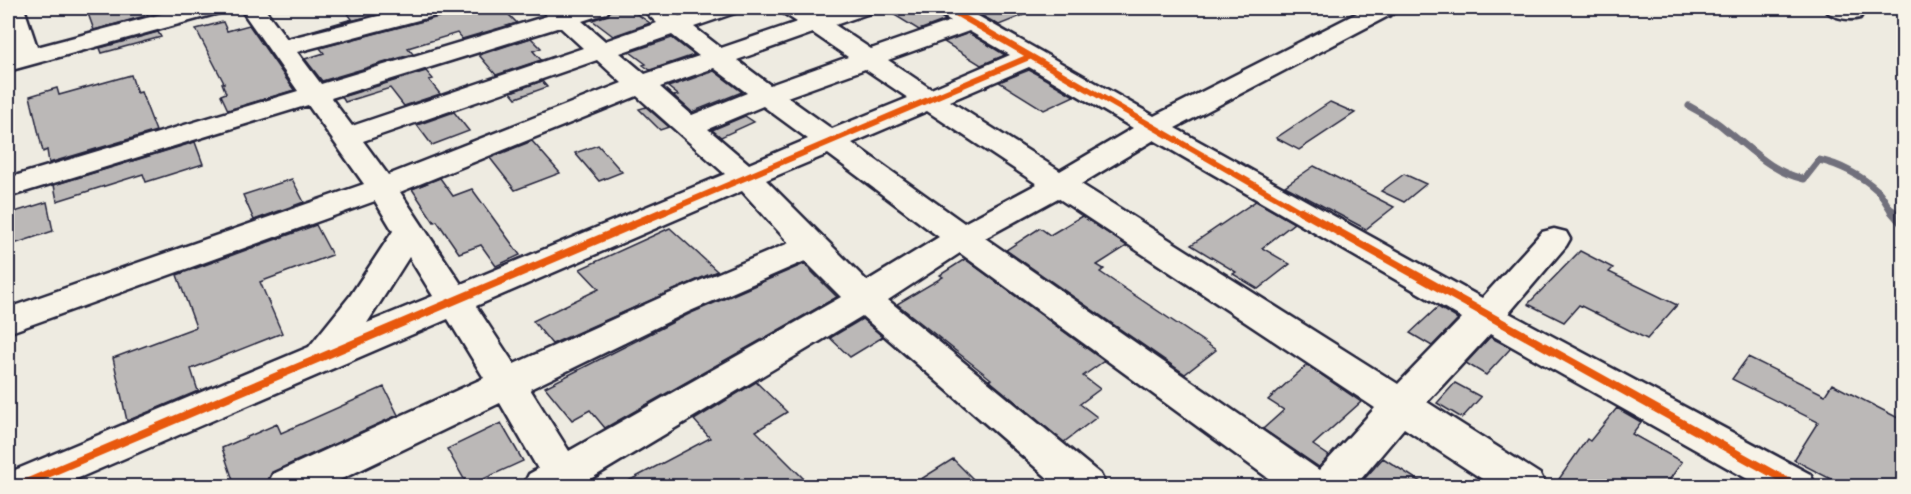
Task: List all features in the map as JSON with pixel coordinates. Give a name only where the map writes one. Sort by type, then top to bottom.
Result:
[{"type":"street","points":[[12,8],[17,60],[210,8]]},
{"type":"street","points":[[252,8],[283,48],[410,231],[507,383],[559,483],[864,299],[962,237],[1060,184],[1155,127],[1386,8]]},
{"type":"street","points":[[283,48],[436,8]]},
{"type":"street","points":[[8,188],[314,95],[559,13],[598,8]]},
{"type":"street","points":[[345,138],[601,50],[665,16],[726,8]]},
{"type":"street","points":[[8,321],[382,188],[640,85],[718,58],[804,16],[861,8]]},
{"type":"street","points":[[947,8],[1029,57],[1781,483]]},
{"type":"street","points":[[559,13],[747,178],[810,246],[864,299],[1085,486]]},
{"type":"street","points":[[665,16],[766,95],[1108,344],[1310,486]]},
{"type":"street","points":[[804,16],[928,99],[1525,486]]},
{"type":"street","points":[[688,127],[766,95],[971,22]]},
{"type":"street","points":[[19,486],[1029,57]]},
{"type":"street","points":[[321,357],[362,305],[410,231]]},
{"type":"street","points":[[1331,486],[1400,406],[1487,317],[1554,239]]},
{"type":"street","points":[[288,486],[686,300],[810,246]]},
{"type":"building","points":[[86,8],[144,8],[148,15],[94,30]]},
{"type":"building","points":[[344,8],[403,8],[310,31],[352,19]]},
{"type":"building","points":[[450,8],[502,8],[517,23],[462,39],[457,33],[408,48],[413,54],[322,81],[305,59],[324,53],[320,48],[446,15]]},
{"type":"building","points":[[612,8],[628,8],[650,23],[613,36],[592,20],[608,15]]},
{"type":"building","points":[[883,8],[933,8],[936,14],[946,20],[919,30]]},
{"type":"building","points":[[968,8],[1041,8],[999,25]]},
{"type":"building","points":[[223,22],[227,31],[249,25],[294,90],[228,110],[221,95],[226,93],[222,83],[224,83],[196,29]]},
{"type":"building","points":[[158,32],[161,37],[102,53],[100,48]]},
{"type":"building","points":[[969,33],[1005,55],[981,65],[944,42]]},
{"type":"building","points":[[531,38],[541,48],[533,51],[541,60],[496,75],[479,55]]},
{"type":"building","points":[[672,38],[694,55],[650,70],[630,52]]},
{"type":"building","points":[[1029,70],[1074,96],[1044,110],[999,82]]},
{"type":"building","points":[[426,71],[433,79],[429,80],[440,94],[404,106],[390,88],[345,102],[342,97]]},
{"type":"building","points":[[714,71],[742,92],[692,112],[674,96],[678,95],[668,87]]},
{"type":"building","points":[[131,75],[137,93],[141,92],[156,131],[49,163],[47,150],[43,152],[30,96],[57,88],[59,95]]},
{"type":"building","points":[[542,81],[547,87],[516,98],[511,92]]},
{"type":"building","points":[[1330,102],[1355,113],[1299,150],[1276,138]]},
{"type":"building","points":[[646,107],[669,127],[660,130],[639,109]]},
{"type":"building","points":[[454,112],[469,131],[432,145],[417,125]]},
{"type":"building","points":[[745,116],[754,122],[721,137],[712,130]]},
{"type":"building","points":[[532,141],[560,173],[515,190],[490,158]]},
{"type":"building","points":[[195,142],[203,164],[146,182],[143,174],[57,201],[54,185]]},
{"type":"building","points":[[598,145],[622,172],[599,181],[575,153]]},
{"type":"building","points":[[1314,166],[1394,207],[1366,229],[1285,186]]},
{"type":"building","points":[[1404,174],[1426,184],[1404,202],[1381,191]]},
{"type":"building","points":[[440,178],[453,196],[472,189],[520,255],[496,266],[481,245],[459,253],[437,221],[434,222],[412,189]]},
{"type":"building","points":[[292,179],[304,202],[254,220],[243,195]]},
{"type":"building","points":[[1256,201],[1294,223],[1262,248],[1290,264],[1258,289],[1233,274],[1236,272],[1191,245]]},
{"type":"building","points":[[47,202],[53,231],[8,246],[8,214]]},
{"type":"building","points":[[1082,216],[1127,246],[1097,265],[1104,269],[1100,272],[1216,350],[1185,374],[1006,250],[1040,228],[1050,235]]},
{"type":"building","points":[[316,225],[332,255],[260,282],[282,333],[191,369],[198,391],[127,421],[113,358],[196,327],[177,275]]},
{"type":"building","points":[[670,228],[717,271],[552,344],[533,321],[599,289],[580,269]]},
{"type":"building","points":[[1580,251],[1613,268],[1609,272],[1677,305],[1647,339],[1579,305],[1564,322],[1528,304]]},
{"type":"building","points":[[965,259],[1104,361],[1083,376],[1100,389],[1080,404],[1097,417],[1064,442],[989,380],[991,379],[897,304],[943,277],[940,275]]},
{"type":"building","points":[[804,264],[837,297],[605,428],[590,410],[572,420],[545,387],[689,314]]},
{"type":"building","points":[[1438,307],[1458,319],[1432,346],[1410,333]]},
{"type":"building","points":[[862,319],[883,337],[850,357],[830,338]]},
{"type":"building","points":[[1490,337],[1511,348],[1486,375],[1466,363]]},
{"type":"building","points":[[1748,357],[1825,395],[1832,384],[1904,421],[1904,486],[1844,486],[1794,460],[1818,422],[1732,379]]},
{"type":"building","points":[[1307,365],[1361,402],[1313,445],[1329,456],[1319,467],[1263,429],[1284,410],[1268,400]]},
{"type":"building","points":[[756,382],[787,412],[756,431],[811,486],[619,486],[710,438],[694,420]]},
{"type":"building","points":[[1455,383],[1481,397],[1462,418],[1437,403]]},
{"type":"building","points":[[384,387],[398,415],[272,472],[265,486],[235,486],[222,448],[277,424],[281,433]]},
{"type":"building","points":[[1617,408],[1641,422],[1632,434],[1682,462],[1665,486],[1572,486],[1559,479],[1587,439],[1590,441]]},
{"type":"building","points":[[501,423],[523,461],[468,486],[447,449]]},
{"type":"building","points":[[1383,458],[1427,486],[1358,486]]},
{"type":"building","points":[[953,459],[980,486],[910,486]]},
{"type":"waterway","points":[[1689,106],[1716,122],[1771,165],[1792,176],[1804,179],[1819,160],[1850,171],[1877,190],[1893,213]]},
{"type":"waterway","points":[[1892,211],[1904,225]]},
{"type":"cycle path","points":[[947,8],[1369,250],[1795,486]]},
{"type":"cycle path","points":[[19,486],[1029,57]]}]
